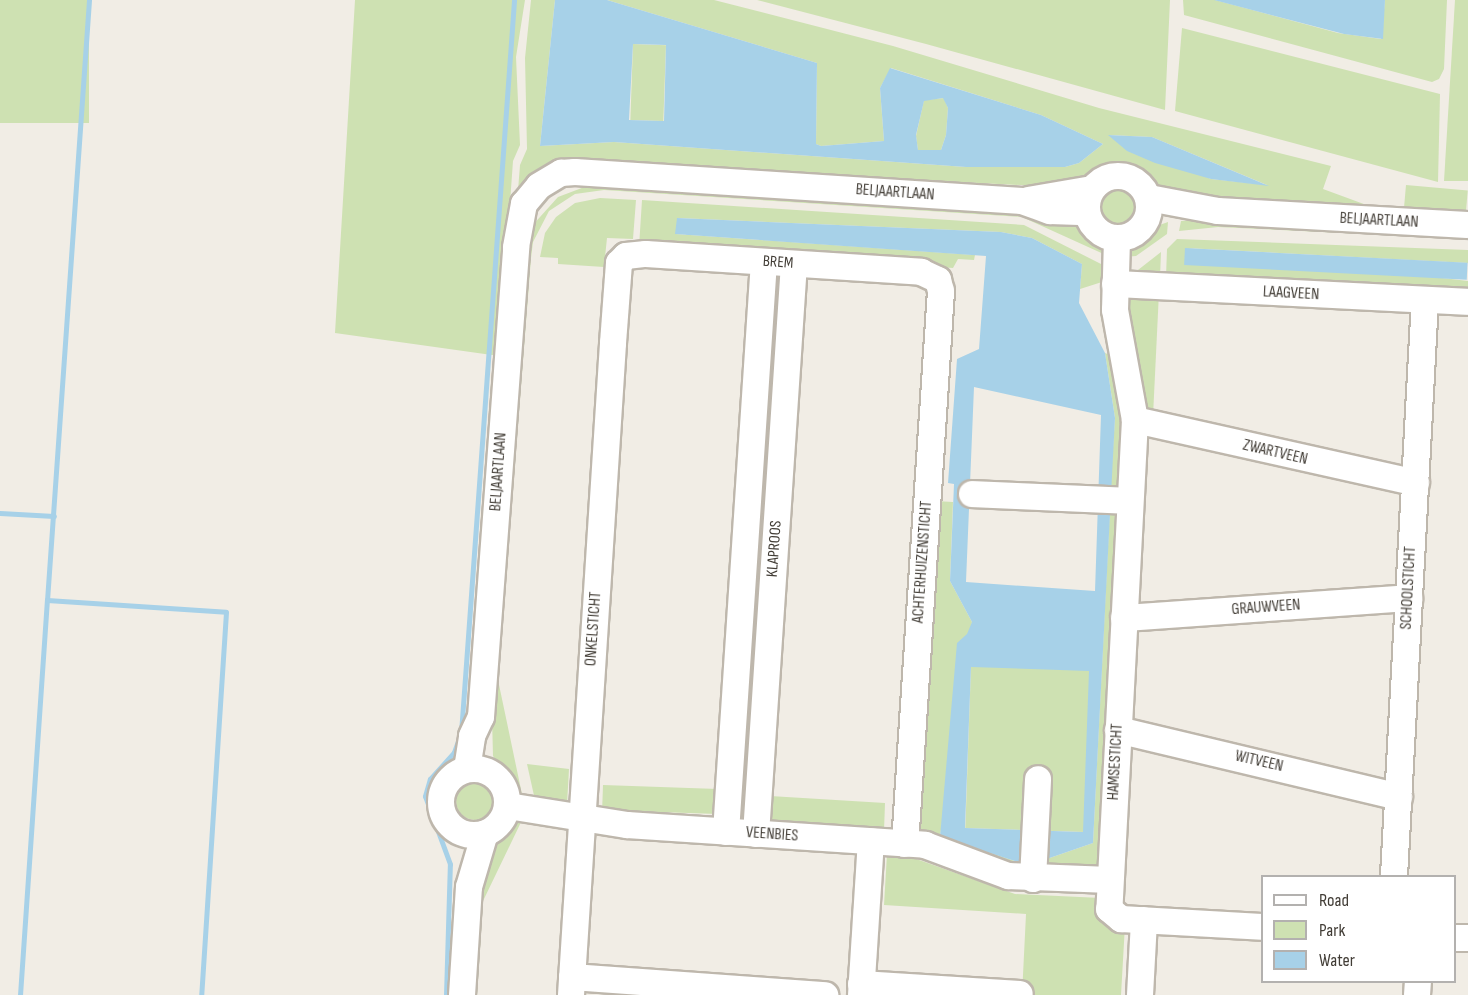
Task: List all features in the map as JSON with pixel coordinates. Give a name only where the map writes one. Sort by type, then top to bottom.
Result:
[{"type":"street","name":"BELJAARTLAAN","points":[[479,771],[472,736],[481,717],[519,227],[524,204],[539,186],[561,173],[1022,201],[1089,200]]},
{"type":"street","points":[[1116,175],[1130,178],[1142,186],[1148,208],[1141,229],[1117,239],[1103,235],[1092,225],[1089,200],[1102,179],[1116,175]]},
{"type":"street","name":"BELJAARTLAAN","points":[[1148,208],[1468,225]]},
{"type":"street","name":"HAMSESTICHT","points":[[1117,239],[1115,310],[1136,420],[1124,501],[1124,618],[1110,880],[1113,915],[1144,921]]},
{"type":"street","name":"BREM","points":[[619,263],[634,254],[921,272],[938,280]]},
{"type":"street","name":"KLAPROOS","points":[[726,832],[764,262]]},
{"type":"street","name":"ONKELSTICHT","points":[[571,986],[619,263]]},
{"type":"street","name":"KLAPROOS","points":[[756,834],[794,264]]},
{"type":"street","name":"ACHTERHUIZENSTICHT","points":[[904,844],[941,291],[938,280]]},
{"type":"street","name":"LAAGVEEN","points":[[1115,284],[1468,303]]},
{"type":"street","name":"SCHOOLSTICHT","points":[[1394,875],[1425,300]]},
{"type":"street","name":"ZWARTVEEN","points":[[1136,420],[1416,483]]},
{"type":"street","points":[[972,494],[1124,501]]},
{"type":"street","name":"GRAUWVEEN","points":[[1124,618],[1409,598]]},
{"type":"street","name":"WITVEEN","points":[[1118,730],[1399,797]]},
{"type":"street","points":[[479,771],[501,781],[508,806],[500,823],[485,833],[458,831],[446,820],[441,805],[443,789],[453,776],[479,771]]},
{"type":"street","points":[[1033,872],[1038,779]]},
{"type":"street","name":"VEENBIES","points":[[508,806],[582,819],[726,832],[925,845],[1008,876],[1033,872],[1110,880]]},
{"type":"street","points":[[458,831],[462,866],[469,887]]},
{"type":"street","points":[[462,995],[469,887],[485,833]]},
{"type":"street","points":[[871,841],[861,989],[1020,994]]},
{"type":"street","points":[[1140,995],[1144,921],[1261,927]]},
{"type":"street","points":[[571,986],[825,995]]},
{"type":"green space","points":[[0,0],[89,0],[89,123],[0,123]]},
{"type":"green space","points":[[355,0],[525,0],[516,57],[520,145],[513,161],[499,356],[335,333]]},
{"type":"green space","points":[[531,0],[555,0],[540,146],[614,142],[966,167],[1065,167],[1079,163],[1103,144],[1041,115],[891,68],[880,88],[884,141],[821,146],[816,144],[817,63],[607,0],[714,0],[893,46],[1099,108],[1331,166],[1323,189],[1391,214],[1162,192],[1152,177],[1130,169],[1112,168],[1078,188],[584,163],[517,203],[520,165],[527,149],[525,58]],"holes":[[[1109,135],[1152,137],[1267,185],[1211,179]]]},
{"type":"green space","points":[[757,0],[1170,0],[1165,110],[926,44]]},
{"type":"green space","points":[[1183,0],[1215,0],[1338,33],[1381,39],[1385,0],[1447,0],[1444,69],[1439,79],[1432,82],[1184,15]]},
{"type":"green space","points":[[1455,0],[1468,0],[1468,181],[1444,181]]},
{"type":"green space","points":[[1182,28],[1440,94],[1438,182],[1175,111]]},
{"type":"green space","points":[[633,44],[666,45],[663,121],[630,120]]},
{"type":"green space","points":[[944,98],[948,108],[946,135],[941,150],[918,150],[916,136],[924,100]]},
{"type":"green space","points":[[595,183],[1079,217],[1104,243],[1108,256],[1022,217],[604,190],[575,194],[549,211],[533,242],[531,258],[498,680],[523,799],[493,756],[491,680],[526,245],[531,227],[558,197]]},
{"type":"green space","points":[[1406,185],[1468,190],[1465,219],[1403,214]]},
{"type":"green space","points":[[1118,186],[1132,192],[1138,206],[1132,220],[1118,226],[1104,220],[1098,206],[1104,192]]},
{"type":"green space","points":[[600,198],[636,200],[633,239],[607,238],[604,267],[558,264],[558,258],[540,257],[545,233],[556,217],[575,203]]},
{"type":"green space","points":[[642,200],[1024,225],[1103,265],[1102,282],[1080,289],[1082,264],[1032,238],[1001,232],[678,218],[676,234],[975,255],[974,260],[958,259],[953,268],[639,247]]},
{"type":"green space","points":[[1214,219],[1468,232],[1468,239],[1218,227],[1179,231],[1181,221]]},
{"type":"green space","points":[[1168,222],[1167,234],[1136,256],[1124,257],[1151,228]]},
{"type":"green space","points":[[1177,239],[1468,250],[1468,263],[1186,248],[1468,281],[1468,291],[1166,277],[1167,249]]},
{"type":"green space","points":[[1161,252],[1160,278],[1127,277],[1125,270],[1138,270]]},
{"type":"green space","points":[[1129,292],[1159,292],[1153,416],[1145,413],[1122,299]]},
{"type":"green space","points":[[1105,353],[1112,356],[1122,421],[1119,492],[1110,492],[1115,418]]},
{"type":"green space","points":[[935,501],[953,502],[950,581],[972,622],[940,836],[1021,863],[1025,870],[917,835]]},
{"type":"green space","points":[[1110,507],[1123,513],[1101,869],[1042,871],[1038,862],[1093,843]]},
{"type":"green space","points":[[971,666],[1090,670],[1084,832],[965,828]]},
{"type":"green space","points":[[527,764],[569,769],[567,804],[535,800]]},
{"type":"green space","points":[[475,782],[489,787],[494,801],[489,815],[475,820],[461,815],[456,801],[461,787]]},
{"type":"green space","points":[[603,785],[718,789],[717,814],[602,810]]},
{"type":"green space","points":[[770,796],[885,803],[884,831],[773,823],[768,819]]},
{"type":"green space","points":[[523,818],[483,901],[477,995],[472,995],[479,886],[490,841]]},
{"type":"green space","points":[[887,854],[905,855],[1015,894],[1101,898],[1102,922],[1125,925],[1121,995],[1022,995],[1026,914],[884,905]]},
{"type":"water","points":[[555,0],[607,0],[817,63],[816,144],[821,146],[884,141],[880,88],[890,68],[1041,115],[1103,144],[1079,163],[1065,167],[966,167],[614,142],[540,146]],"holes":[[[633,44],[666,45],[664,121],[629,120]],[[943,98],[948,108],[946,135],[941,150],[918,150],[916,135],[924,101]]]},
{"type":"water","points":[[1214,0],[1385,0],[1383,39],[1344,34]]},
{"type":"water","points":[[1108,135],[1152,137],[1269,186],[1211,179],[1155,163],[1127,151]]},
{"type":"water","points":[[677,218],[1001,232],[1032,238],[1082,264],[1079,303],[1105,353],[1115,418],[1093,843],[1038,862],[1021,863],[940,837],[957,643],[967,634],[972,622],[950,581],[954,484],[948,483],[957,359],[979,349],[986,256],[675,234]],"holes":[[[974,387],[1101,415],[1095,591],[966,582]],[[971,667],[1089,671],[1083,832],[965,828]]]},
{"type":"water","points":[[1185,248],[1468,263],[1467,280],[1184,265]]},
{"type":"waterway","points":[[89,0],[47,600],[226,612],[201,995]]},
{"type":"waterway","points":[[446,995],[450,864],[425,796],[430,779],[454,752],[461,733],[514,0]]},
{"type":"waterway","points":[[0,513],[54,516]]},
{"type":"waterway","points":[[20,995],[47,600]]}]
